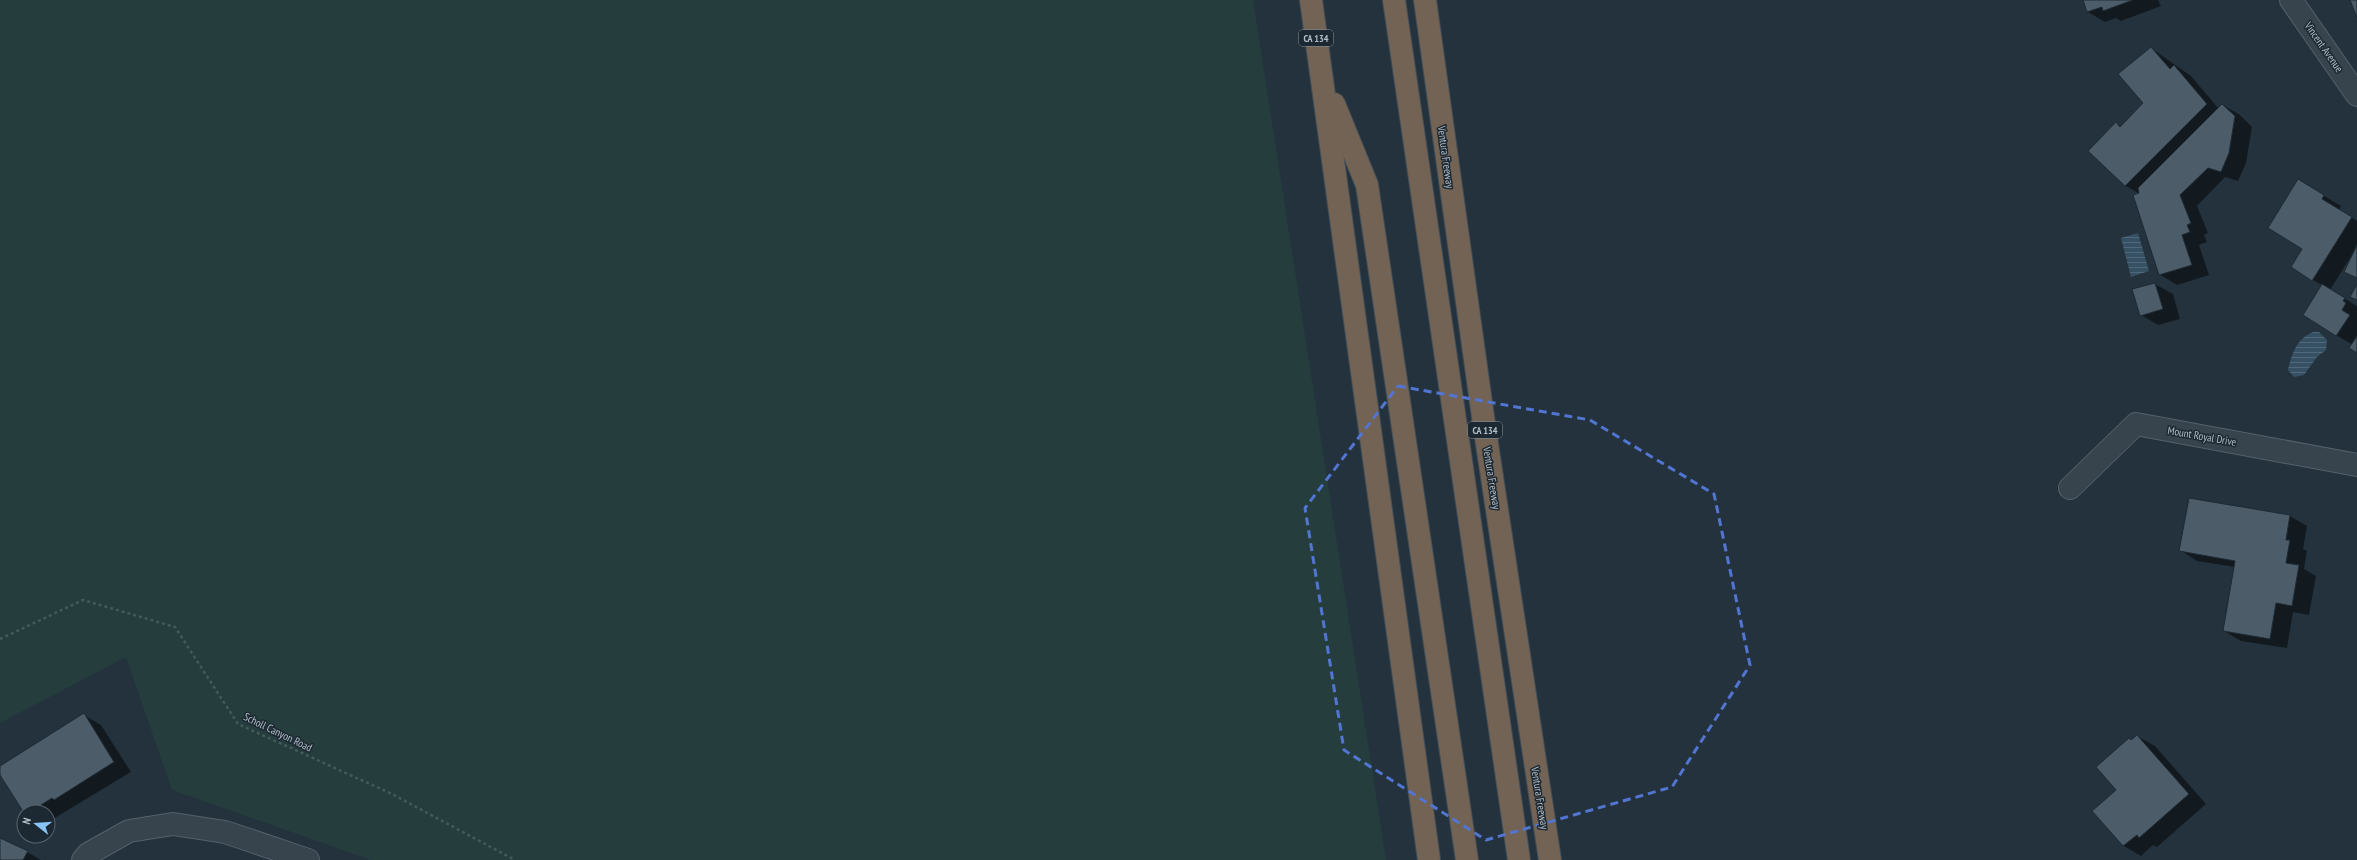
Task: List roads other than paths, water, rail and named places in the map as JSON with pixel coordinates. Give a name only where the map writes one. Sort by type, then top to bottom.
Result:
[{"type":"highway","name":"CA 134","points":[[1311,0],[1429,860]]},
{"type":"highway","points":[[1394,0],[1519,860]]},
{"type":"highway","name":"Ventura Freeway","points":[[1425,0],[1484,424],[1550,860]]},
{"type":"highway","points":[[1322,75],[1367,185],[1467,860]]},
{"type":"street","name":"Vincent Avenue","points":[[2291,0],[2357,95]]},
{"type":"street","name":"Mount Royal Drive","points":[[2070,488],[2136,424],[2357,464]]},
{"type":"street","points":[[83,860],[88,854],[129,831],[173,824],[225,832],[308,860]]},
{"type":"water","points":[[2138,233],[2149,271],[2131,277],[2121,238]]},
{"type":"water","points":[[2313,332],[2319,332],[2327,340],[2326,350],[2317,357],[2304,375],[2294,377],[2288,370],[2293,353],[2302,339]]}]
